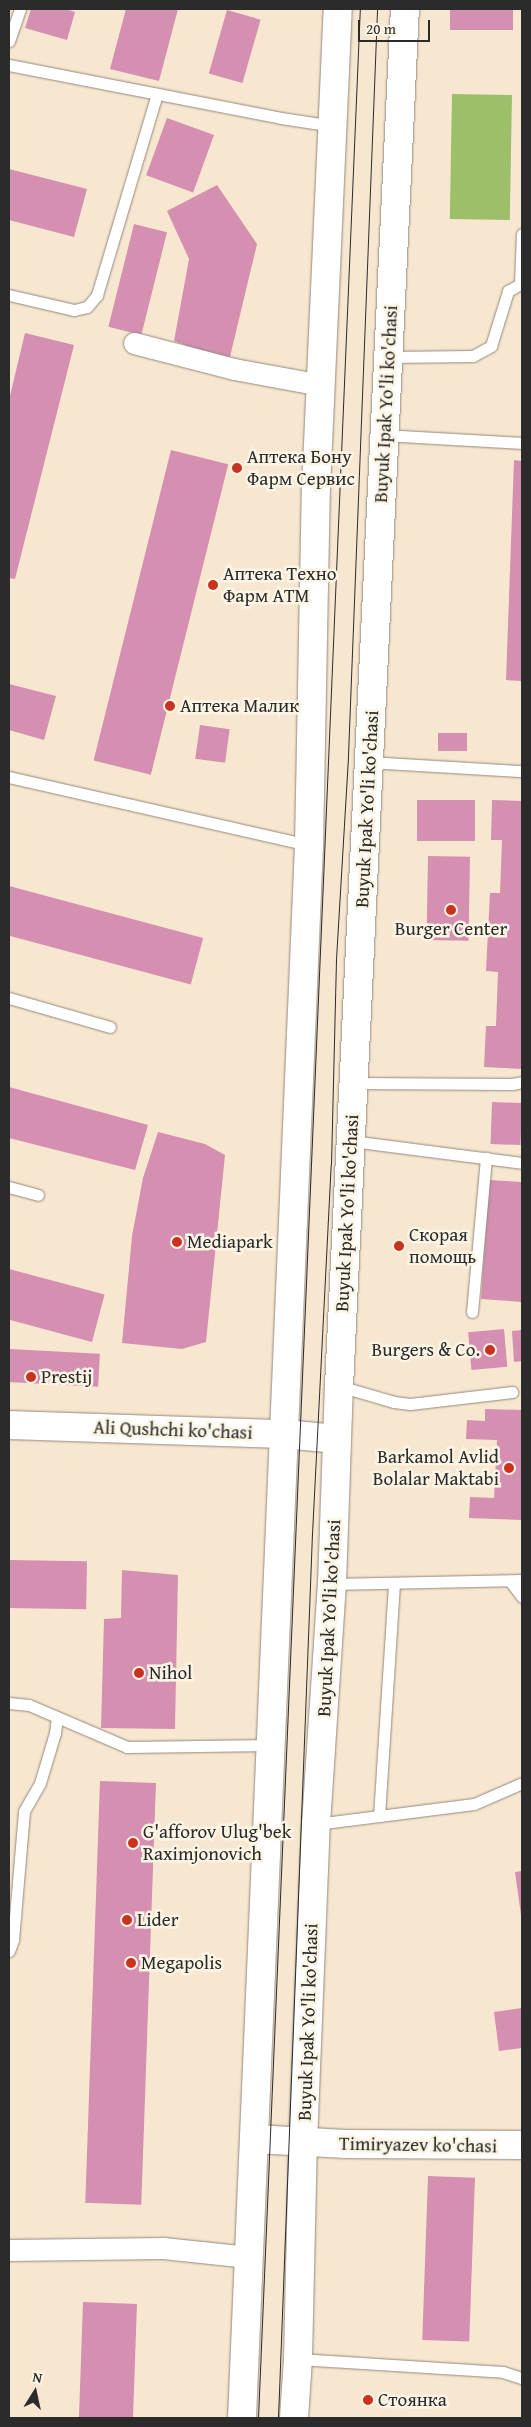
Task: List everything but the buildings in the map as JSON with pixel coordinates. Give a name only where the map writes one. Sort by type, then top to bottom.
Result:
[{"type":"main road","points":[[242,2418],[308,845],[316,488],[338,9]]},
{"type":"main road","name":"Buyuk Ipak Yo'li ko'chasi","points":[[294,2418],[298,2359],[303,2143],[316,1824],[332,1584],[339,1386],[405,9]]},
{"type":"main road","name":"Ali Qushchi ko'chasi","points":[[9,1425],[284,1434],[337,1439]]},
{"type":"main road","name":"Timiryazev ko'chasi","points":[[254,2139],[303,2143],[522,2145]]},
{"type":"street","points":[[134,343],[234,369],[321,385]]},
{"type":"street","points":[[9,2250],[163,2248],[248,2257]]},
{"type":"lane","points":[[9,41],[20,9]]},
{"type":"lane","points":[[9,65],[333,126]]},
{"type":"lane","points":[[9,294],[74,310],[87,306],[96,295],[157,94]]},
{"type":"lane","points":[[388,357],[473,356],[491,346],[508,291],[521,283],[522,234]]},
{"type":"lane","points":[[384,435],[522,443]]},
{"type":"lane","points":[[369,762],[522,771]]},
{"type":"lane","points":[[9,777],[308,845]]},
{"type":"lane","points":[[9,998],[110,1027]]},
{"type":"lane","points":[[354,1083],[522,1082]]},
{"type":"lane","points":[[351,1142],[522,1162]]},
{"type":"lane","points":[[472,1312],[486,1158]]},
{"type":"lane","points":[[9,1187],[38,1195]]},
{"type":"lane","points":[[339,1386],[394,1402],[410,1404],[512,1392]]},
{"type":"lane","points":[[332,1584],[522,1580]]},
{"type":"lane","points":[[510,1581],[522,1597]]},
{"type":"lane","points":[[379,1816],[394,1583]]},
{"type":"lane","points":[[9,1703],[29,1705],[127,1747],[271,1745]]},
{"type":"lane","points":[[9,1951],[13,1940],[24,1811],[40,1783],[55,1733],[57,1717]]},
{"type":"lane","points":[[316,1824],[474,1804],[522,1783]]},
{"type":"lane","points":[[298,2359],[503,2372],[522,2378]]},
{"type":"green space","points":[[452,94],[512,95],[510,220],[450,219]]},
{"type":"tram line","points":[[258,2418],[360,9]]},
{"type":"tram line","points":[[278,2418],[312,1534],[331,1164],[336,959],[348,755],[377,9]]},
{"type":"place","name":"Аптека Бону Фарм Сервис","points":[[237,468]]},
{"type":"place","name":"Аптека Техно Фарм АТМ","points":[[213,585]]},
{"type":"place","name":"Аптека Малик","points":[[170,706]]},
{"type":"place","name":"Burger Center","points":[[451,910]]},
{"type":"place","name":"Mediapark","points":[[177,1242]]},
{"type":"place","name":"Скорая помощь","points":[[399,1246]]},
{"type":"place","name":"Burgers & Co.","points":[[490,1350]]},
{"type":"place","name":"Prestij","points":[[31,1377]]},
{"type":"place","name":"Barkamol Avlid Bolalar Maktabi","points":[[509,1468]]},
{"type":"place","name":"Nihol","points":[[139,1673]]},
{"type":"place","name":"G'afforov Ulug'bek Raximjonovich","points":[[133,1843]]},
{"type":"place","name":"Lider","points":[[127,1920]]},
{"type":"place","name":"Megapolis","points":[[131,1963]]},
{"type":"place","name":"Стоянка","points":[[368,2400]]}]
